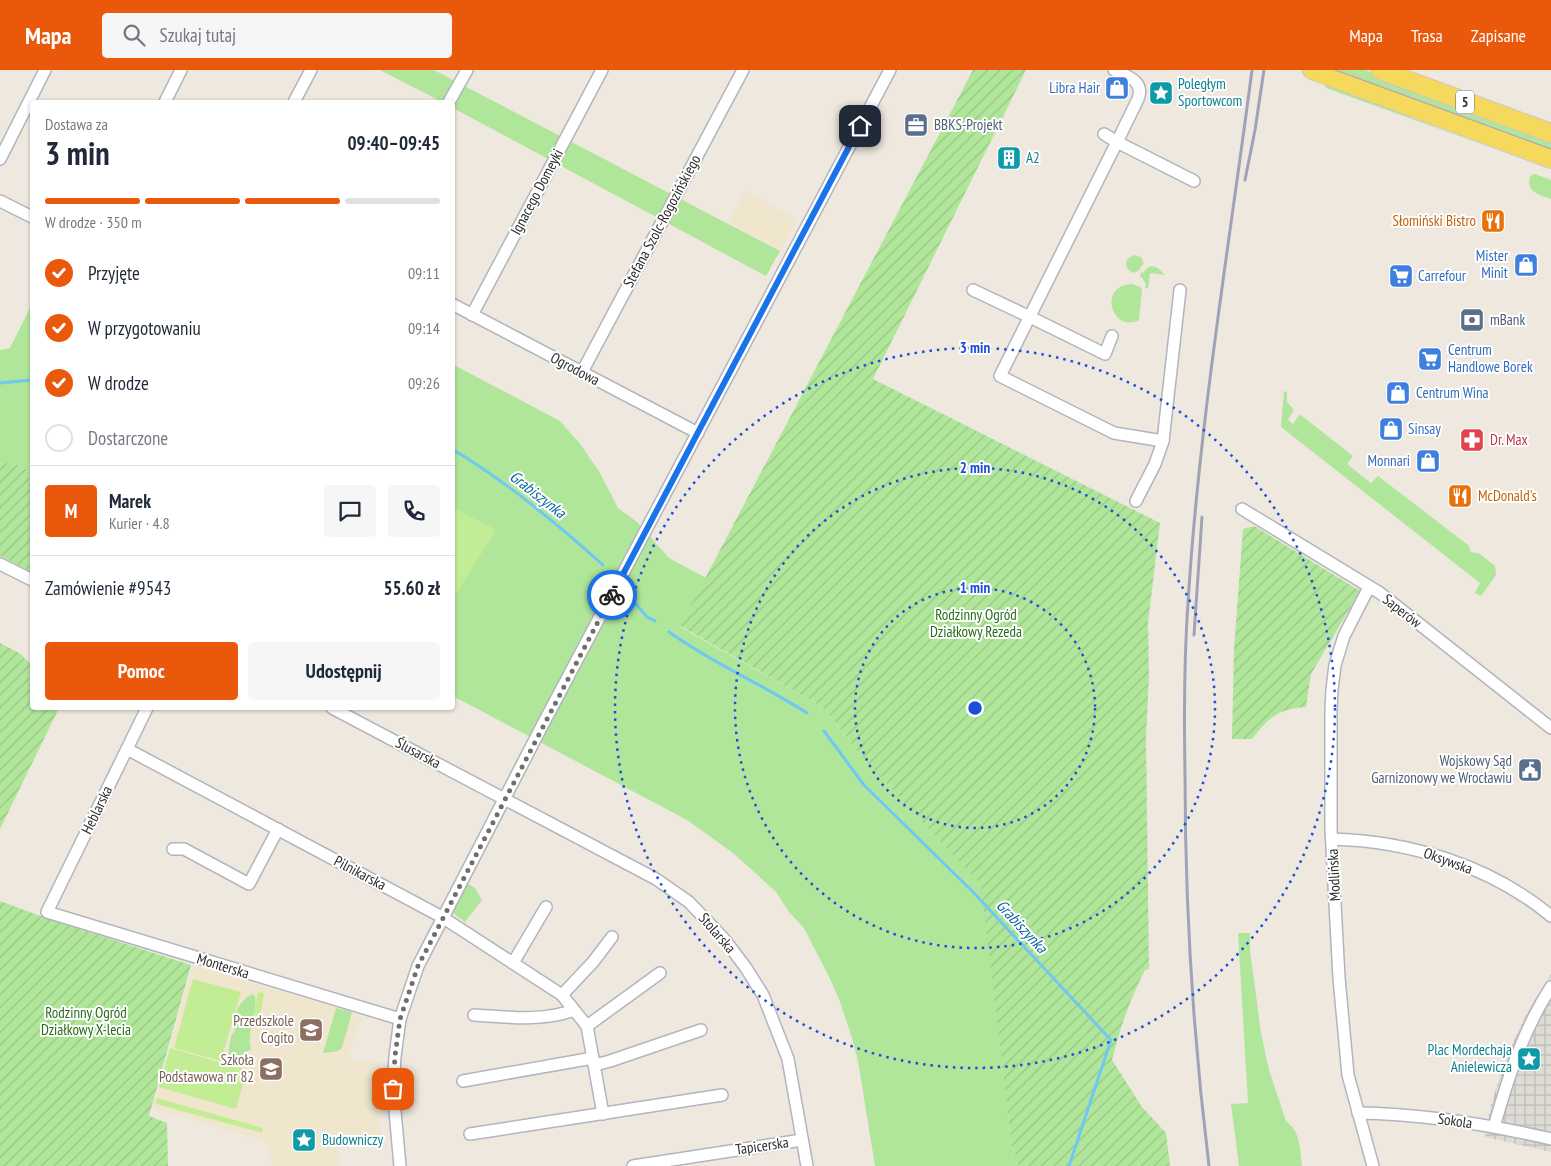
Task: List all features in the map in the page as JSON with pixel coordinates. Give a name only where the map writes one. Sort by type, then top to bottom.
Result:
[{"type":"main road","name":"5","points":[[1312,70],[1551,159]]},
{"type":"main road","name":"5","points":[[1380,70],[1551,133]]},
{"type":"street","points":[[0,159],[45,70]]},
{"type":"street","points":[[166,100],[182,70]]},
{"type":"street","points":[[295,100],[311,70]]},
{"type":"street","points":[[450,100],[467,70]]},
{"type":"street","name":"Ignacego Domeyki","points":[[472,315],[602,70]]},
{"type":"street","name":"Stefana Szolc-Rogozińskiego","points":[[582,372],[743,70]]},
{"type":"street","points":[[400,1166],[393,1089],[395,1056],[400,1019],[418,966],[504,799],[890,70]]},
{"type":"street","points":[[1114,70],[1136,81],[1140,91],[1138,99],[1000,376],[1114,433],[1163,441]]},
{"type":"street","points":[[1104,134],[1194,181]]},
{"type":"street","points":[[0,201],[30,216]]},
{"type":"street","points":[[973,290],[1105,354],[1112,336]]},
{"type":"street","points":[[1136,501],[1155,464],[1163,441],[1180,290]]},
{"type":"street","name":"Ogrodowa","points":[[455,306],[698,433]]},
{"type":"street","name":"Saperów","points":[[1242,509],[1380,593],[1551,728]]},
{"type":"street","points":[[0,564],[30,579]]},
{"type":"street","name":"Modlińska","points":[[1368,587],[1344,636],[1335,665],[1332,690],[1332,839],[1348,1075],[1373,1166]]},
{"type":"street","name":"Heblarska","points":[[47,912],[146,710]]},
{"type":"street","name":"Ślusarska","points":[[336,710],[504,799]]},
{"type":"street","name":"Pilnikarska","points":[[127,749],[442,917],[562,995],[587,1026]]},
{"type":"street","name":"Stolarska","points":[[504,799],[656,879],[689,902],[725,940],[763,995],[788,1059],[807,1166]]},
{"type":"street","points":[[173,849],[184,849],[249,884],[278,829]]},
{"type":"street","name":"Oksywska","points":[[1332,839],[1389,844],[1447,859],[1519,892],[1551,916]]},
{"type":"street","points":[[513,963],[546,907]]},
{"type":"street","name":"Monterska","points":[[47,912],[400,1019]]},
{"type":"street","points":[[562,995],[593,962],[612,937]]},
{"type":"street","points":[[603,1114],[587,1026],[660,974]]},
{"type":"street","points":[[1494,1127],[1505,1085],[1517,1052],[1540,1004],[1551,987]]},
{"type":"street","points":[[474,1015],[527,1019],[555,1016],[574,1010]]},
{"type":"street","points":[[463,1082],[594,1062],[701,1030]]},
{"type":"street","points":[[470,1134],[722,1095]]},
{"type":"street","name":"Sokola","points":[[1358,1113],[1424,1116],[1494,1127],[1551,1139]]},
{"type":"street","name":"Tapicerska","points":[[633,1166],[802,1140]]},
{"type":"shaded area","points":[[745,191],[797,219],[780,251],[728,223]]},
{"type":"shaded area","name":"Szkoła Podstawowa nr 82","points":[[193,966],[356,1012],[355,1016],[361,1017],[349,1057],[354,1061],[379,1062],[378,1105],[382,1139],[336,1147],[339,1166],[272,1166],[270,1154],[264,1143],[258,1139],[152,1108]]},
{"type":"shaded area","name":"Plac Mordechaja Anielewicza","points":[[1551,974],[1551,1152],[1485,1137],[1490,1108],[1514,1040],[1529,1009]]},
{"type":"green space","points":[[380,70],[434,70],[780,251],[766,276],[455,109],[455,100],[438,100]]},
{"type":"green space","name":"Rodzinny Ogród Działkowy Rezeda","points":[[973,70],[1026,70],[873,379],[1160,523],[1148,623],[1149,676],[1146,738],[1149,969],[1145,970],[1130,1003],[1112,1060],[1142,1107],[1166,1133],[1170,1166],[1019,1166],[1012,1147],[981,885],[862,757],[826,711],[816,703],[680,626]]},
{"type":"green space","points":[[1326,70],[1365,70],[1551,139],[1551,152]]},
{"type":"green space","points":[[1323,81],[1412,118],[1495,149],[1326,88]]},
{"type":"green space","points":[[1535,174],[1551,180],[1551,199],[1531,189],[1529,180],[1531,175]]},
{"type":"green space","points":[[1134,255],[1141,257],[1144,263],[1138,271],[1133,273],[1126,264],[1127,259]]},
{"type":"green space","points":[[1152,266],[1158,268],[1165,275],[1150,273],[1148,289],[1145,287],[1146,285],[1142,277],[1140,277],[1141,272],[1143,273]]},
{"type":"green space","points":[[1132,284],[1142,289],[1139,320],[1130,323],[1122,321],[1116,315],[1112,308],[1112,300],[1114,292],[1121,287]]},
{"type":"green space","points":[[30,308],[30,471],[18,465],[0,462],[0,350],[10,348]]},
{"type":"green space","points":[[455,366],[560,421],[581,445],[600,473],[618,508],[637,522],[669,558],[706,578],[680,627],[816,703],[826,711],[862,757],[982,885],[1012,1147],[1019,1166],[875,1166],[858,1061],[852,1038],[839,999],[804,928],[789,912],[776,892],[733,853],[687,820],[455,697]]},
{"type":"green space","points":[[1284,391],[1287,392],[1287,402],[1294,410],[1288,420],[1293,424],[1299,415],[1302,416],[1353,456],[1347,464],[1371,483],[1378,476],[1468,545],[1471,552],[1480,554],[1495,566],[1496,575],[1481,596],[1475,593],[1480,583],[1281,427]]},
{"type":"green space","points":[[0,462],[18,465],[30,471],[30,571],[0,556]]},
{"type":"green space","points":[[455,509],[496,530],[455,594]]},
{"type":"green space","points":[[1254,526],[1360,591],[1311,674],[1306,707],[1281,712],[1269,720],[1252,739],[1232,739],[1234,649],[1243,529]]},
{"type":"green space","points":[[0,643],[21,654],[30,662],[30,710],[58,710],[0,829]]},
{"type":"green space","points":[[467,883],[475,888],[482,900],[465,922],[453,913],[453,910]]},
{"type":"green space","name":"Rodzinny Ogród Działkowy X-lecia","points":[[0,901],[51,920],[191,965],[149,1116],[167,1123],[168,1166],[0,1166]]},
{"type":"green space","points":[[1238,933],[1250,933],[1250,950],[1261,1033],[1269,1070],[1286,1121],[1295,1130],[1302,1166],[1239,1166],[1231,1104],[1248,1103]]},
{"type":"green space","points":[[193,979],[241,992],[221,1061],[174,1048]]},
{"type":"green space","points":[[258,992],[264,993],[260,1017],[254,1014]]},
{"type":"green space","points":[[252,994],[255,996],[255,1009],[250,1035],[251,1049],[238,1057],[228,1054],[231,1036],[235,1031],[234,1020],[237,1010],[243,1001]]},
{"type":"green space","points":[[336,1008],[352,1012],[342,1048],[338,1051],[323,1053]]},
{"type":"green space","points":[[170,1048],[247,1070],[236,1109],[159,1087]]},
{"type":"green space","points":[[157,1098],[263,1128],[262,1133],[156,1104]]},
{"type":"waterway","name":"Grabiszynka","points":[[0,383],[30,380]]},
{"type":"waterway","name":"Grabiszynka","points":[[455,451],[492,475],[530,504],[603,565]]},
{"type":"waterway","name":"Grabiszynka","points":[[630,597],[647,617],[655,621]]},
{"type":"waterway","name":"Grabiszynka","points":[[669,632],[702,654],[807,713]]},
{"type":"waterway","name":"Grabiszynka","points":[[824,731],[864,785],[973,892],[1111,1040],[1069,1166]]},
{"type":"tram line","points":[[1335,70],[1551,149]]},
{"type":"railway","points":[[1209,1166],[1198,1068],[1188,921],[1185,823],[1186,646],[1199,469],[1252,70]]},
{"type":"railway","points":[[1245,180],[1264,70]]},
{"type":"railway","points":[[1194,635],[1202,517]]},
{"type":"way so far","points":[[393,1089],[397,1031],[418,966],[612,595]]},
{"type":"place","name":"Libra Hair","points":[[1117,88]]},
{"type":"place","name":"Poległym Sportowcom","points":[[1161,93]]},
{"type":"place","name":"BBKS-Projekt","points":[[916,125]]},
{"type":"place","name":"A2","points":[[1009,158]]},
{"type":"place","name":"Słomiński Bistro","points":[[1493,221]]},
{"type":"place","name":"Mister Minit","points":[[1526,265]]},
{"type":"place","name":"Carrefour","points":[[1401,276]]},
{"type":"place","name":"mBank","points":[[1472,320]]},
{"type":"place","name":"Centrum Handlowe Borek","points":[[1430,359]]},
{"type":"place","name":"Centrum Wina","points":[[1398,393]]},
{"type":"place","name":"Sinsay","points":[[1391,429]]},
{"type":"place","name":"Dr. Max","points":[[1472,440]]},
{"type":"place","name":"Monnari","points":[[1428,461]]},
{"type":"place","name":"McDonald's","points":[[1460,496]]},
{"type":"place","name":"Wojskowy Sąd Garnizonowy we Wrocławiu","points":[[1530,770]]},
{"type":"place","name":"Przedszkole Cogito","points":[[311,1030]]},
{"type":"place","name":"Plac Mordechaja Anielewicza","points":[[1529,1059]]},
{"type":"place","name":"Szkoła Podstawowa nr 82","points":[[271,1069]]},
{"type":"place","name":"Budowniczy","points":[[304,1140]]},
{"type":"route","points":[[612,595],[860,126]]}]
